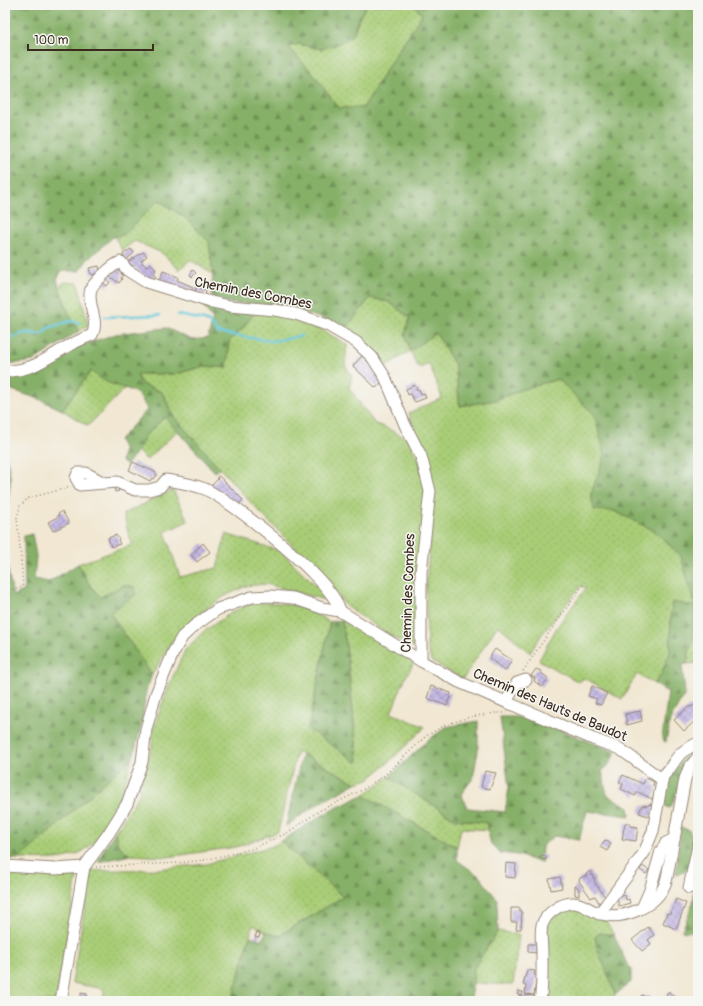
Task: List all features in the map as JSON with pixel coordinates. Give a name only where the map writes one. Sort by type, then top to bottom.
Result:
[{"type":"street","name":"Chemin des Combes","points":[[5,371],[30,368],[49,359],[78,341],[92,335],[96,329],[90,298],[91,289],[107,271],[121,262],[127,270],[146,282],[207,301],[230,306],[274,310],[296,314],[327,325],[356,342],[372,357],[385,377],[405,425],[421,456],[430,491],[421,572],[421,661]]},
{"type":"street","points":[[61,1001],[84,867],[109,833],[127,804],[142,762],[146,729],[156,694],[182,637],[194,626],[218,609],[252,597],[271,596],[293,598],[322,608],[340,611],[338,604],[331,594],[315,576],[273,536],[205,490],[189,484],[166,480],[160,487],[149,490],[135,490],[117,482],[80,485]]},
{"type":"street","name":"Chemin des Hauts de Baudot","points":[[340,611],[421,661],[459,682],[580,734],[620,749],[660,778],[663,776]]},
{"type":"street","points":[[506,702],[521,681]]},
{"type":"street","points":[[599,914],[644,853],[653,831],[663,776],[666,775],[681,754],[698,743]]},
{"type":"street","points":[[540,1001],[542,983],[542,925],[546,918],[557,908],[566,904],[574,903],[583,905],[599,914],[613,916],[630,914],[648,904],[665,885],[685,779],[689,768],[698,757]]},
{"type":"street","points":[[689,888],[698,846]]},
{"type":"street","points":[[5,866],[55,869],[84,867]]},
{"type":"path","points":[[5,588],[9,590],[23,587],[17,518],[20,506],[28,498],[80,485]]},
{"type":"path","points":[[521,681],[546,637],[585,582]]},
{"type":"path","points":[[84,867],[108,868],[205,860],[251,849],[270,842],[287,833],[319,811],[362,790],[386,775],[426,736],[445,725],[470,717],[495,713],[508,713]]},
{"type":"path","points":[[608,1000],[618,1001]]},
{"type":"green space","points":[[5,5],[367,5],[359,18],[353,35],[338,44],[321,49],[299,44],[289,47],[312,73],[339,108],[363,108],[397,52],[422,15],[414,5],[698,5],[698,605],[695,606],[681,556],[655,531],[614,511],[594,510],[591,494],[605,455],[594,414],[558,379],[520,390],[496,400],[460,406],[455,365],[436,333],[410,351],[405,334],[410,318],[389,302],[370,298],[347,327],[325,319],[274,305],[230,303],[211,296],[213,274],[209,242],[185,218],[159,200],[124,235],[114,236],[88,259],[79,271],[61,271],[57,280],[69,314],[79,331],[33,361],[5,363]]},
{"type":"green space","points":[[367,5],[414,5],[422,15],[397,52],[363,108],[339,108],[312,73],[289,47],[299,44],[321,49],[353,35],[359,18]]},
{"type":"green space","points":[[159,200],[185,218],[209,242],[213,274],[190,260],[179,270],[162,253],[135,241],[122,250],[114,236],[124,235]]},
{"type":"green space","points":[[65,282],[78,283],[88,325],[79,331],[69,314],[59,287]]},
{"type":"green space","points":[[370,298],[389,302],[410,318],[405,334],[436,333],[455,365],[460,406],[496,400],[520,390],[558,379],[594,414],[605,455],[591,494],[594,509],[614,511],[655,531],[681,556],[696,606],[698,605],[698,663],[687,664],[689,651],[693,642],[672,602],[670,653],[661,675],[654,684],[637,674],[622,699],[584,678],[579,682],[539,660],[557,627],[586,588],[581,586],[542,634],[530,653],[498,625],[463,679],[431,661],[427,646],[426,587],[431,530],[416,440],[409,413],[442,398],[429,363],[419,369],[410,351],[386,366],[368,344],[347,327]]},
{"type":"green space","points":[[201,303],[253,314],[242,329],[229,341],[227,368],[205,366],[175,374],[137,374],[141,384],[162,392],[174,417],[220,468],[215,472],[165,417],[146,435],[127,465],[121,461],[124,450],[119,440],[147,410],[139,396],[131,390],[107,382],[91,371],[62,410],[39,399],[12,390],[10,380],[32,372],[76,347],[116,334],[166,328],[192,340],[208,338],[213,319]]},
{"type":"green space","points":[[253,314],[272,314],[294,318],[322,330],[347,345],[345,365],[352,377],[349,388],[375,424],[408,439],[418,459],[425,491],[417,639],[414,647],[393,638],[345,605],[332,586],[251,503],[174,417],[162,392],[141,384],[137,374],[175,374],[205,366],[227,368],[229,341],[242,329]]},
{"type":"green space","points":[[91,371],[107,382],[125,388],[88,426],[62,410]]},
{"type":"green space","points":[[165,417],[177,431],[147,460],[137,451],[146,435]]},
{"type":"green space","points":[[5,450],[11,479],[5,524]]},
{"type":"green space","points":[[173,490],[188,521],[165,532],[180,577],[217,568],[226,534],[280,551],[322,591],[329,601],[266,584],[246,586],[223,597],[193,619],[173,640],[152,675],[109,612],[135,595],[124,585],[101,597],[91,587],[78,564],[132,545],[123,514]]},
{"type":"green space","points":[[32,534],[36,556],[34,579],[49,582],[78,564],[91,587],[101,597],[124,585],[135,587],[135,595],[110,613],[152,675],[146,691],[142,722],[133,757],[19,859],[5,859],[5,555],[13,596],[25,590],[24,536]]},
{"type":"green space","points":[[672,602],[695,606],[693,643],[689,651],[687,664],[682,665],[685,694],[670,720],[666,742],[662,740],[668,692],[654,684],[661,675],[670,653]]},
{"type":"green space","points":[[253,603],[279,603],[302,607],[330,622],[308,729],[358,762],[347,653],[342,620],[369,634],[414,663],[406,676],[391,713],[425,727],[388,763],[369,779],[356,783],[297,751],[278,832],[236,847],[167,857],[130,855],[118,845],[115,832],[138,796],[152,746],[153,729],[170,683],[185,650],[203,632],[232,612]]},
{"type":"green space","points":[[342,620],[347,653],[358,763],[308,729],[330,622]]},
{"type":"green space","points":[[500,717],[516,717],[547,725],[616,752],[608,766],[602,771],[607,795],[629,807],[630,816],[587,811],[579,840],[554,836],[542,846],[541,863],[518,855],[500,853],[491,844],[487,823],[455,819],[389,777],[427,741],[446,727],[478,721],[478,751],[473,778],[461,794],[468,808],[505,812],[509,788]]},
{"type":"green space","points":[[302,754],[356,783],[313,807],[286,826]]},
{"type":"green space","points":[[133,757],[118,802],[103,831],[94,842],[82,852],[68,857],[49,859],[19,859]]},
{"type":"green space","points":[[685,757],[689,759],[683,770],[676,796],[670,808],[666,807],[665,793],[671,776]]},
{"type":"green space","points":[[389,777],[455,819],[487,823],[488,830],[461,828],[457,847],[363,795]]},
{"type":"green space","points":[[363,795],[457,847],[457,860],[479,876],[497,899],[498,931],[474,968],[471,1001],[232,1001],[250,936],[262,940],[266,932],[279,936],[343,897],[281,841],[326,813]]},
{"type":"green space","points":[[681,827],[690,831],[693,840],[690,866],[684,872],[676,874]]},
{"type":"green space","points":[[115,832],[118,845],[130,855],[98,862],[104,849]]},
{"type":"green space","points":[[281,841],[343,897],[278,936],[253,925],[232,1001],[103,1001],[104,989],[72,983],[91,871],[157,869],[206,864],[273,846]]},
{"type":"green space","points":[[697,869],[698,927],[694,930],[684,932],[682,931],[693,903]]},
{"type":"green space","points":[[5,873],[77,876],[56,1001],[5,1001]]},
{"type":"green space","points":[[572,907],[605,920],[614,935],[600,933],[595,937],[597,947],[615,995],[613,1001],[545,1001],[548,975],[546,927],[555,914]]},
{"type":"green space","points":[[498,931],[519,935],[513,985],[472,983],[473,968]]},
{"type":"green space","points":[[600,933],[614,935],[627,964],[631,969],[631,982],[615,995],[601,959],[595,937]]},
{"type":"building","points":[[131,249],[134,253],[126,260],[123,254]]},
{"type":"building","points":[[143,252],[147,256],[141,261],[146,267],[150,263],[156,270],[153,274],[156,277],[150,281],[128,262]]},
{"type":"building","points":[[99,266],[100,273],[91,275],[89,268]]},
{"type":"building","points":[[120,268],[122,270],[121,274],[123,275],[119,283],[109,276]]},
{"type":"building","points":[[193,270],[196,273],[192,277],[190,275]]},
{"type":"building","points":[[163,271],[178,277],[177,280],[193,287],[191,292],[159,281]]},
{"type":"building","points":[[106,279],[110,282],[107,286],[103,283]]},
{"type":"building","points":[[196,287],[206,290],[205,295],[195,293]]},
{"type":"building","points":[[362,356],[381,375],[383,381],[376,388],[353,366]]},
{"type":"building","points":[[415,385],[421,394],[424,393],[426,398],[415,402],[410,394],[408,395],[406,389]]},
{"type":"building","points":[[133,462],[155,472],[157,475],[150,481],[129,470]]},
{"type":"building","points":[[219,476],[243,500],[238,505],[221,491],[219,492],[209,488]]},
{"type":"building","points":[[118,486],[119,491],[115,492],[114,488]]},
{"type":"building","points":[[62,511],[69,523],[53,531],[48,522],[59,516],[58,514]]},
{"type":"building","points":[[116,535],[120,544],[111,547],[108,538]]},
{"type":"building","points":[[203,543],[210,552],[197,562],[191,555]]},
{"type":"building","points":[[495,649],[512,660],[505,671],[489,658]]},
{"type":"building","points":[[536,669],[541,671],[540,672],[548,678],[542,687],[534,681],[535,678],[531,676]]},
{"type":"building","points":[[431,686],[451,693],[447,706],[427,698]]},
{"type":"building","points":[[592,686],[607,693],[601,705],[595,703],[597,699],[588,696]]},
{"type":"building","points":[[698,705],[698,718],[684,731],[674,720],[688,707]]},
{"type":"building","points":[[640,711],[642,721],[627,725],[625,714]]},
{"type":"building","points":[[485,771],[496,773],[490,789],[481,787]]},
{"type":"building","points":[[623,775],[643,784],[646,778],[654,782],[653,785],[658,787],[652,799],[638,792],[635,796],[621,789],[623,784],[619,782]]},
{"type":"building","points":[[649,804],[655,806],[652,817],[639,813],[642,805],[648,806]]},
{"type":"building","points":[[625,823],[630,823],[630,826],[638,827],[636,841],[622,839]]},
{"type":"building","points":[[605,840],[611,844],[607,851],[600,847]]},
{"type":"building","points":[[541,855],[546,856],[546,860],[539,858]]},
{"type":"building","points":[[506,863],[516,864],[515,878],[505,877]]},
{"type":"building","points":[[642,866],[649,870],[646,874],[640,870]]},
{"type":"building","points":[[590,871],[595,880],[594,881],[605,897],[599,903],[595,896],[591,898],[579,881],[580,878],[587,875],[586,874]]},
{"type":"building","points":[[560,877],[562,888],[551,890],[549,879]]},
{"type":"building","points":[[575,886],[577,886],[579,891],[579,896],[575,895]]},
{"type":"building","points":[[625,895],[626,900],[629,899],[630,903],[619,906],[617,897]]},
{"type":"building","points":[[676,899],[686,903],[676,929],[663,923],[667,913],[670,914]]},
{"type":"building","points":[[511,908],[520,908],[520,912],[522,912],[521,929],[516,929],[517,922],[511,922]]},
{"type":"building","points":[[648,927],[654,935],[648,940],[651,944],[642,951],[632,940]]},
{"type":"building","points":[[257,932],[260,933],[259,938],[255,937]]},
{"type":"building","points":[[528,944],[536,944],[536,953],[528,952]]},
{"type":"building","points":[[527,970],[535,971],[534,975],[537,975],[534,995],[525,994],[526,986],[523,985]]},
{"type":"building","points":[[518,991],[523,992],[522,996],[518,995]]},
{"type":"building","points":[[669,991],[681,1001],[674,1001],[666,994]]},
{"type":"building","points":[[81,993],[87,994],[87,997],[81,997]]},
{"type":"building","points":[[525,995],[534,996],[533,1001],[520,1001],[521,998],[524,999]]},
{"type":"building","points":[[642,995],[645,997],[647,995],[651,998],[649,1001],[637,1001]]},
{"type":"waterway","points":[[104,317],[160,315]]},
{"type":"waterway","points":[[178,315],[209,322],[218,333],[273,341],[301,336]]},
{"type":"waterway","points":[[5,338],[25,333],[42,334],[48,328],[71,321],[80,323]]}]
